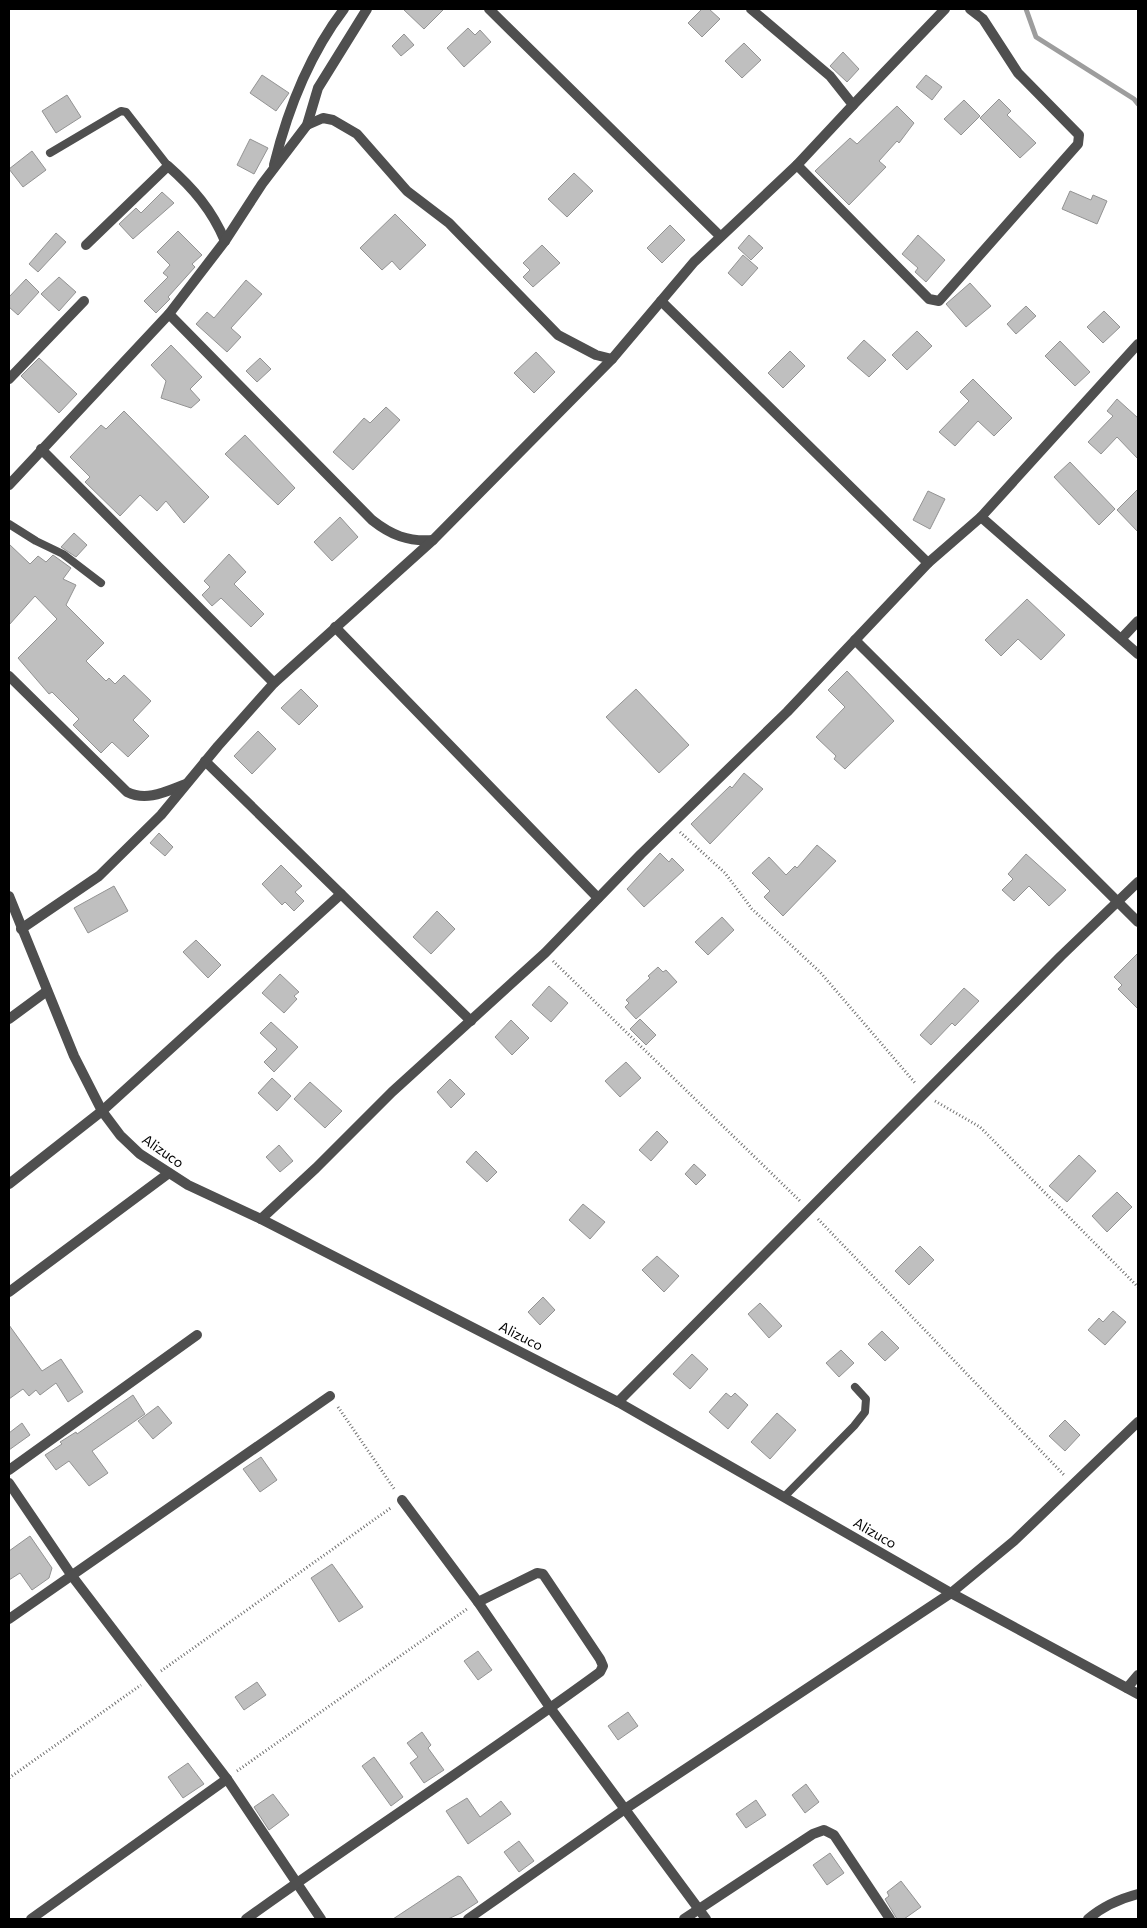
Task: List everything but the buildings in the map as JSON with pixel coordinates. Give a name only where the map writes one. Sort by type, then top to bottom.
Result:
[{"type":"street","points":[[272,170],[281,136],[305,70],[344,9]]},
{"type":"street","points":[[9,485],[169,314],[225,240],[272,170],[307,125],[318,88],[367,9]]},
{"type":"street","points":[[489,9],[720,236]]},
{"type":"street","points":[[751,9],[830,76],[854,105]]},
{"type":"street","points":[[21,929],[99,876],[161,815],[205,761],[274,683],[433,540],[612,359],[720,236],[756,206],[797,165],[945,9]]},
{"type":"street","points":[[797,165],[929,300],[939,301],[1078,144],[1079,135],[1018,73],[983,19],[970,9]]},
{"type":"street","points":[[307,125],[323,118],[333,120],[357,134],[407,191],[449,223],[558,335],[596,356],[612,359]]},
{"type":"street","points":[[86,245],[168,166],[199,195],[217,221],[225,240]]},
{"type":"street","points":[[662,300],[928,563]]},
{"type":"street","points":[[9,379],[84,301]]},
{"type":"street","points":[[169,314],[372,520],[385,531],[400,537],[416,541],[433,540]]},
{"type":"street","points":[[261,1219],[316,1168],[392,1092],[545,953],[672,824],[787,712],[928,563],[981,516],[1138,344]]},
{"type":"street","points":[[42,449],[274,683]]},
{"type":"street","points":[[981,516],[1138,654]]},
{"type":"street","points":[[1122,638],[1138,622]]},
{"type":"street","points":[[335,627],[598,898]]},
{"type":"street","points":[[855,640],[1138,922]]},
{"type":"street","points":[[9,676],[127,792],[137,797],[154,795],[187,784]]},
{"type":"street","points":[[205,761],[471,1021]]},
{"type":"street","points":[[618,1402],[1138,882]]},
{"type":"street","points":[[9,1184],[102,1111],[341,894]]},
{"type":"street","name":"Alizuco","points":[[9,896],[74,1056],[102,1111],[120,1135],[140,1154],[188,1185],[261,1219],[618,1402],[951,1593],[1138,1694]]},
{"type":"street","points":[[9,1019],[47,991]]},
{"type":"street","points":[[9,1292],[169,1173]]},
{"type":"street","points":[[9,1470],[197,1335]]},
{"type":"street","points":[[9,1619],[330,1396]]},
{"type":"street","points":[[468,1919],[625,1808],[951,1593],[1014,1541],[1138,1422]]},
{"type":"street","points":[[9,1483],[72,1576],[227,1779],[321,1919]]},
{"type":"street","points":[[402,1500],[478,1602],[551,1708],[706,1919]]},
{"type":"street","points":[[246,1919],[600,1672],[603,1666],[548,1578],[543,1574],[537,1573],[478,1602]]},
{"type":"street","points":[[1127,1688],[1138,1675]]},
{"type":"street","points":[[31,1919],[227,1779]]},
{"type":"street","points":[[684,1919],[812,1834],[824,1830],[834,1835],[890,1919]]},
{"type":"street","points":[[1088,1919],[1098,1910],[1120,1899],[1138,1894]]},
{"type":"lane","points":[[50,153],[121,111],[126,112],[168,166]]},
{"type":"lane","points":[[9,524],[36,541],[63,554],[101,584]]},
{"type":"lane","points":[[784,1497],[854,1426],[865,1412],[866,1399],[855,1387]]},
{"type":"path","points":[[672,824],[725,874],[752,909],[820,972],[924,1094],[980,1127],[1138,1287]]},
{"type":"path","points":[[9,1778],[402,1500],[330,1396]]},
{"type":"path","points":[[227,1779],[478,1602]]},
{"type":"waterway","points":[[1026,9],[1036,37],[1134,99],[1138,104]]}]
